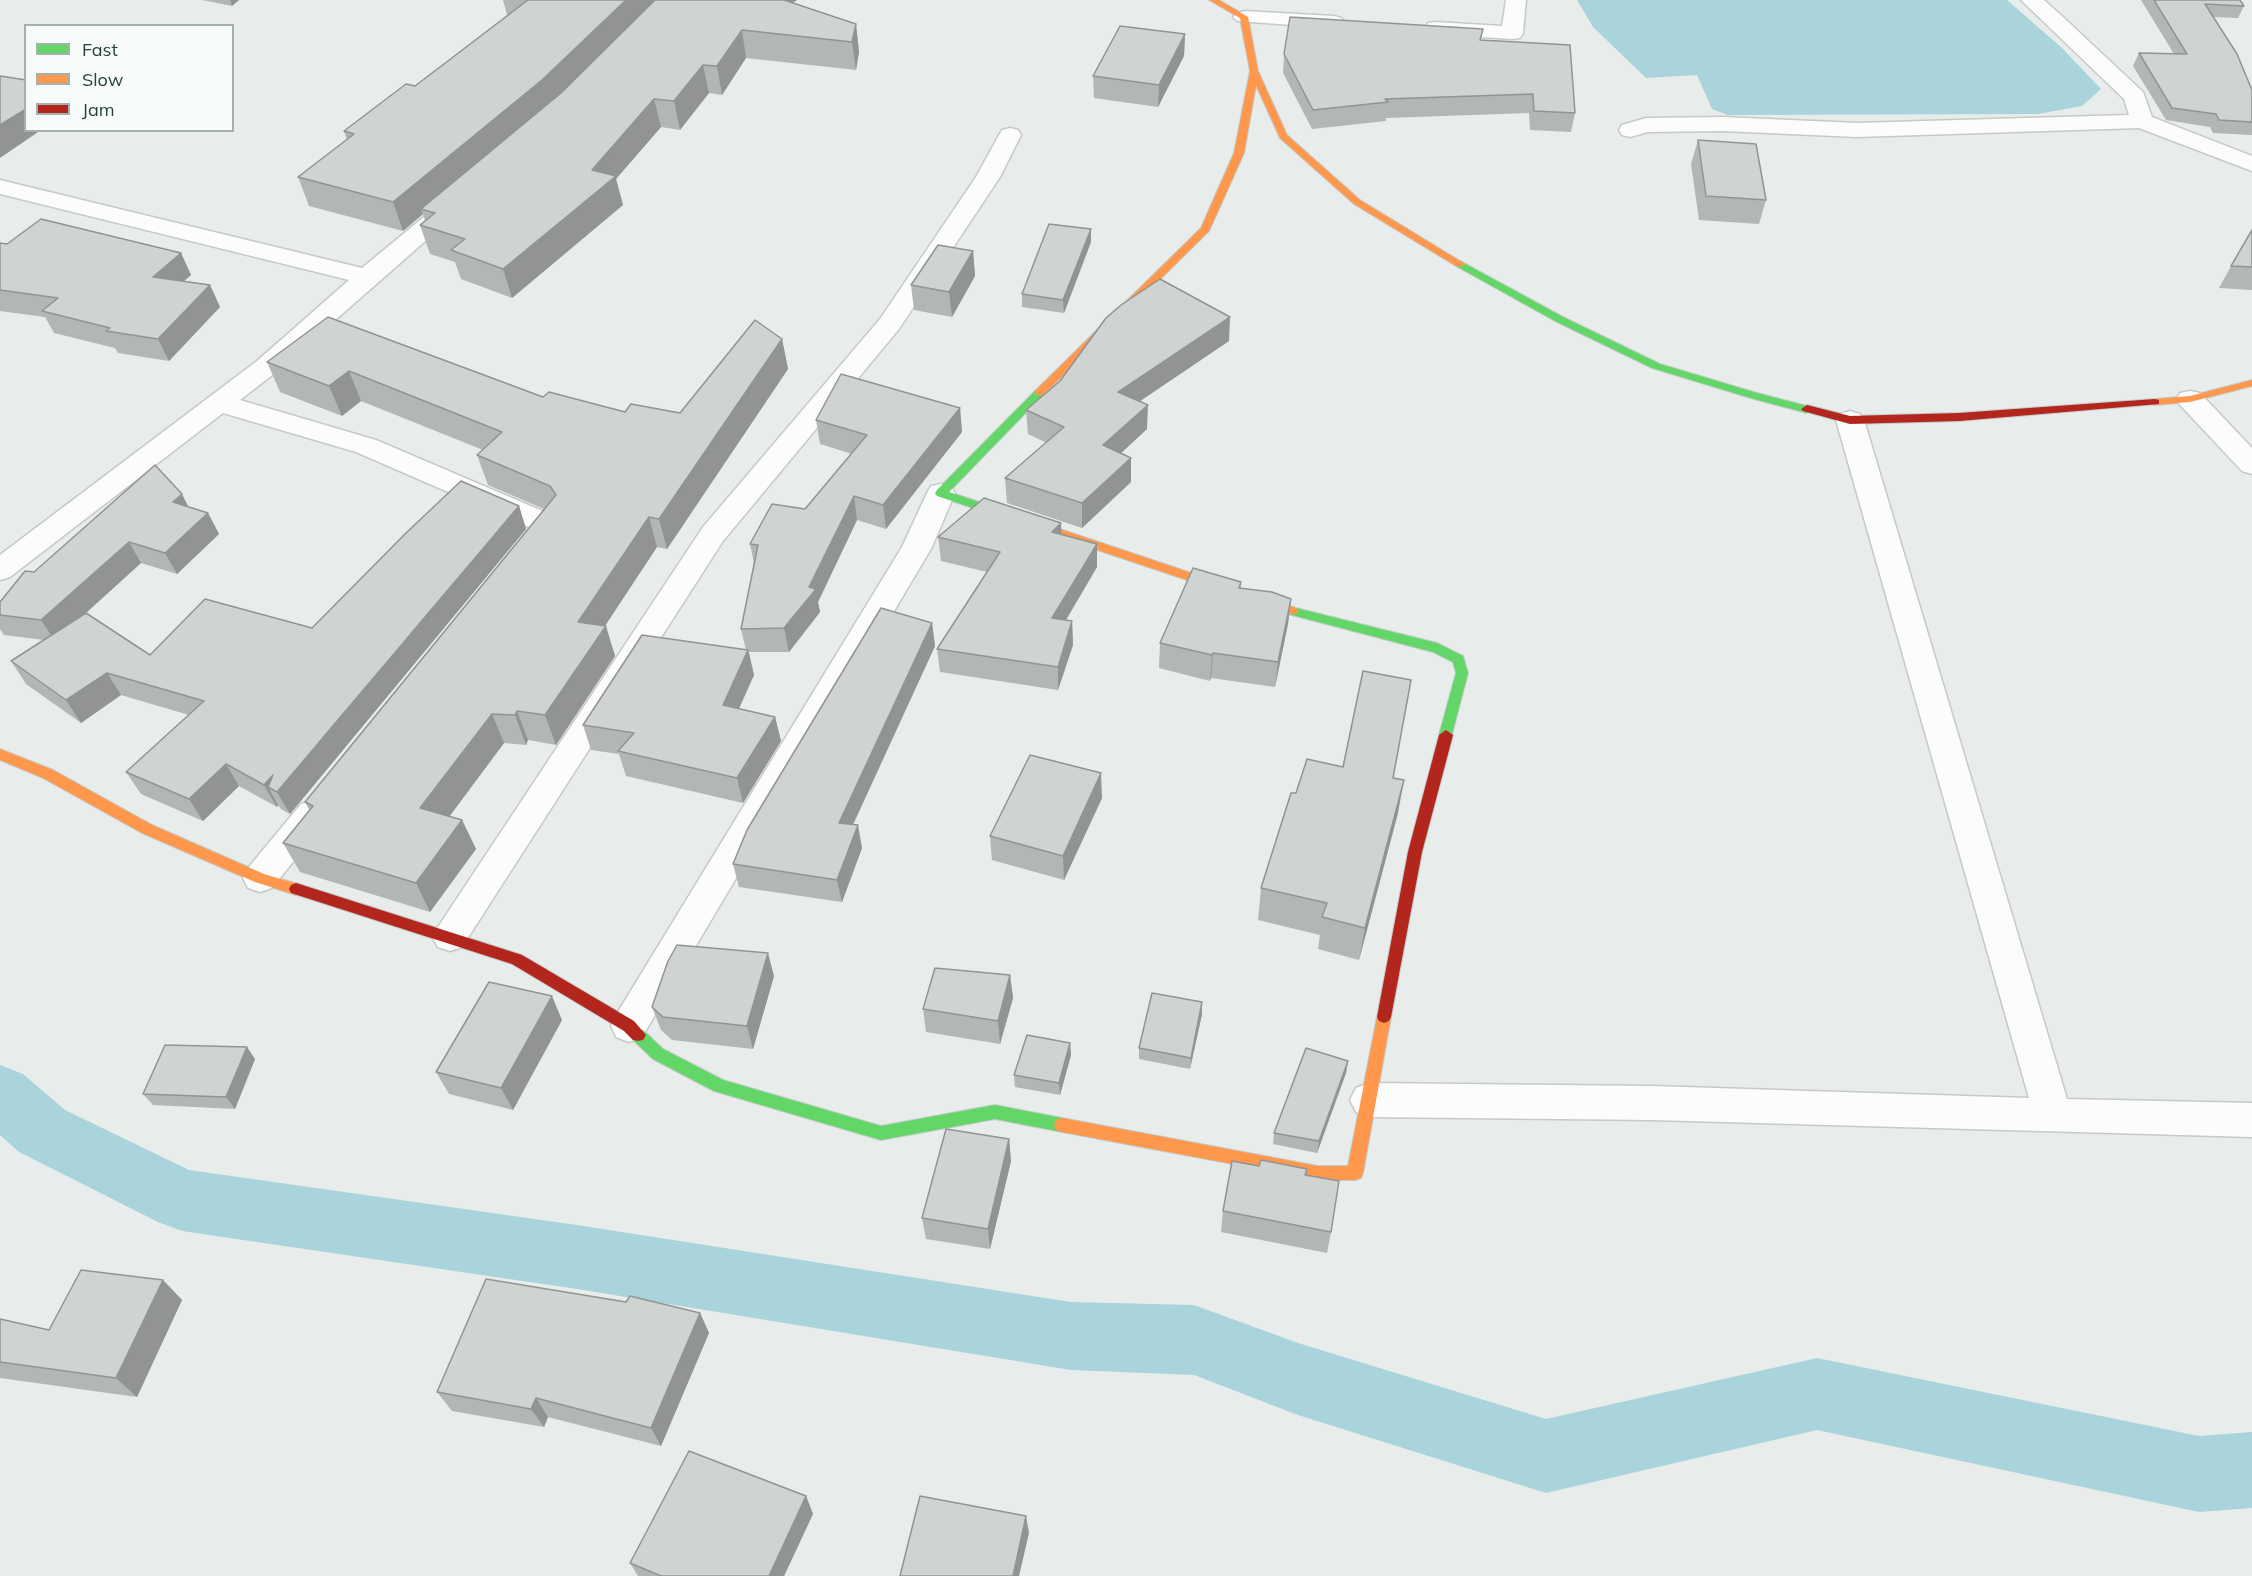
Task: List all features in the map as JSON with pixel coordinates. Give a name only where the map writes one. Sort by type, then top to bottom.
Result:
[{"type":"street","points":[[1213,0],[1244,17],[1349,23]]},
{"type":"street","points":[[1419,27],[1512,33],[1516,0]]},
{"type":"street","points":[[2031,0],[2135,97],[2142,121]]},
{"type":"street","points":[[1244,17],[1254,71],[1283,136],[1358,202],[1458,263],[1559,319],[1656,366],[1754,396],[1850,420],[1959,417],[2190,399],[2252,383]]},
{"type":"street","points":[[629,1026],[917,547],[941,493],[1204,229],[1239,153],[1254,71]]},
{"type":"street","points":[[1630,130],[1646,126],[1723,124],[1857,130],[2142,121],[2252,164]]},
{"type":"street","points":[[450,937],[713,534],[890,324],[988,177],[1010,135]]},
{"type":"street","points":[[0,570],[266,367],[367,277],[477,184]]},
{"type":"street","points":[[0,187],[42,200],[367,277]]},
{"type":"street","points":[[2190,399],[2252,465]]},
{"type":"street","points":[[220,403],[366,446],[549,525],[515,568]]},
{"type":"street","points":[[1850,420],[2053,1116]]},
{"type":"street","points":[[0,754],[48,774],[147,829],[260,878],[516,959],[629,1026],[658,1054],[719,1086],[880,1133],[995,1112],[1318,1173],[1355,1173],[1416,852],[1462,674],[1459,659],[1437,648],[1313,618],[941,493]]},
{"type":"street","points":[[260,878],[327,796]]},
{"type":"street","points":[[1369,1100],[1652,1103],[2252,1120]]},
{"type":"water","points":[[1577,0],[2007,0],[2062,48],[2101,89],[2082,106],[2038,114],[1728,115],[1712,109],[1697,75],[1646,78],[1593,27]]},
{"type":"building","points":[[528,0],[626,0],[542,80],[393,202],[298,177],[354,134],[344,131],[406,84],[415,86]]},
{"type":"building","points":[[655,0],[784,0],[856,24],[852,42],[742,30],[717,66],[703,65],[674,101],[654,99],[592,170],[616,176],[503,269],[451,250],[465,239],[420,225],[435,213],[421,209],[561,93]]},
{"type":"building","points":[[2154,0],[2240,0],[2244,6],[2205,4],[2237,54],[2252,90],[2252,122],[2219,120],[2216,114],[2172,108],[2139,53],[2187,54]]},
{"type":"building","points":[[1290,17],[1483,29],[1480,40],[1570,45],[1575,113],[1534,111],[1533,94],[1385,99],[1388,102],[1313,110],[1284,54]]},
{"type":"building","points":[[1120,26],[1185,34],[1159,85],[1093,76]]},
{"type":"building","points":[[0,76],[24,80],[24,110],[0,125]]},
{"type":"building","points":[[1698,140],[1756,144],[1766,200],[1706,196]]},
{"type":"building","points":[[41,219],[181,253],[153,277],[210,285],[158,339],[106,331],[110,328],[42,311],[58,298],[0,290],[0,243],[7,244]]},
{"type":"building","points":[[1049,224],[1091,229],[1063,300],[1022,294]]},
{"type":"building","points":[[2252,230],[2252,267],[2231,266]]},
{"type":"building","points":[[938,245],[973,251],[949,292],[911,285]]},
{"type":"building","points":[[1160,279],[1230,317],[1118,392],[1148,405],[1103,445],[1131,458],[1082,503],[1005,478],[1064,427],[1026,410],[1060,381],[1106,318]]},
{"type":"building","points":[[328,317],[543,397],[549,392],[625,412],[631,404],[680,413],[755,320],[782,339],[659,519],[649,517],[578,622],[606,626],[545,715],[517,711],[515,715],[492,714],[420,808],[462,820],[416,883],[283,843],[313,806],[305,802],[556,495],[550,486],[477,455],[502,432],[349,371],[329,386],[267,362]]},
{"type":"building","points":[[841,374],[960,408],[883,505],[854,496],[809,587],[816,589],[784,628],[741,629],[758,545],[750,544],[772,504],[805,509],[867,435],[816,420]]},
{"type":"building","points":[[155,465],[182,494],[173,502],[208,513],[165,553],[129,542],[41,620],[0,615],[0,602],[25,571],[34,572]]},
{"type":"building","points":[[461,481],[519,506],[277,792],[268,787],[273,775],[264,785],[226,764],[189,799],[126,772],[204,701],[107,673],[66,700],[11,661],[86,613],[150,655],[205,599],[312,628]]},
{"type":"building","points":[[984,498],[1061,523],[1052,532],[1097,544],[1052,618],[1072,621],[1058,667],[937,649],[1000,552],[938,537]]},
{"type":"building","points":[[1193,568],[1241,582],[1239,588],[1272,592],[1291,599],[1278,662],[1213,653],[1212,655],[1160,643]]},
{"type":"building","points":[[881,608],[932,623],[839,823],[858,825],[837,880],[733,864],[747,830]]},
{"type":"building","points":[[642,635],[748,650],[723,705],[775,717],[737,778],[618,751],[634,733],[583,725]]},
{"type":"building","points":[[1363,671],[1411,680],[1393,778],[1404,780],[1365,928],[1322,917],[1327,903],[1261,888],[1291,793],[1296,793],[1307,759],[1343,767]]},
{"type":"building","points":[[1030,755],[1101,773],[1063,856],[990,836]]},
{"type":"building","points":[[677,945],[768,953],[747,1026],[663,1017],[652,1007],[668,961]]},
{"type":"building","points":[[935,968],[1010,975],[998,1021],[923,1009]]},
{"type":"building","points":[[489,982],[552,996],[501,1088],[436,1072]]},
{"type":"building","points":[[1152,993],[1202,1002],[1191,1058],[1139,1048]]},
{"type":"building","points":[[1027,1035],[1070,1043],[1059,1083],[1014,1075]]},
{"type":"building","points":[[165,1045],[247,1047],[226,1097],[143,1094]]},
{"type":"building","points":[[1306,1048],[1348,1061],[1319,1141],[1274,1133]]},
{"type":"building","points":[[946,1129],[1009,1139],[988,1229],[922,1218]]},
{"type":"building","points":[[1261,1160],[1307,1169],[1305,1175],[1339,1181],[1331,1232],[1223,1211],[1232,1161],[1259,1166]]},
{"type":"building","points":[[81,1270],[163,1280],[116,1378],[0,1362],[0,1319],[49,1330]]},
{"type":"building","points":[[486,1279],[626,1302],[630,1296],[700,1313],[651,1428],[536,1398],[531,1409],[437,1392]]},
{"type":"building","points":[[689,1451],[806,1496],[769,1576],[661,1576],[630,1563]]},
{"type":"building","points":[[920,1496],[1026,1516],[1013,1576],[900,1576]]},
{"type":"waterway","points":[[0,1094],[42,1131],[182,1200],[577,1257],[1071,1336],[1194,1340],[1298,1379],[1546,1456],[1817,1394],[2199,1474],[2252,1470]]},
{"type":"traffic: fast","points":[[1460,264],[1559,319],[1656,366],[1754,396],[1807,409]]},
{"type":"traffic: fast","points":[[1039,393],[941,493],[1042,527]]},
{"type":"traffic: fast","points":[[1292,611],[1437,648],[1459,659],[1462,673],[1446,735]]},
{"type":"traffic: fast","points":[[638,1035],[658,1054],[719,1086],[881,1133],[995,1112],[1062,1125]]},
{"type":"traffic: slow","points":[[1213,0],[1244,17],[1254,71],[1283,136],[1357,202],[1460,264]]},
{"type":"traffic: slow","points":[[1039,393],[1205,229],[1239,153],[1254,71]]},
{"type":"traffic: slow","points":[[2155,402],[2190,399],[2252,383]]},
{"type":"traffic: slow","points":[[1042,527],[1292,611]]},
{"type":"traffic: slow","points":[[0,754],[48,774],[147,829],[260,878],[296,889]]},
{"type":"traffic: slow","points":[[1062,1125],[1318,1173],[1355,1173],[1384,1017]]},
{"type":"traffic: jam","points":[[1807,409],[1850,420],[1959,417],[2155,402]]},
{"type":"traffic: jam","points":[[1384,1017],[1415,852],[1446,735]]},
{"type":"traffic: jam","points":[[296,889],[517,959],[629,1026],[638,1035]]}]
